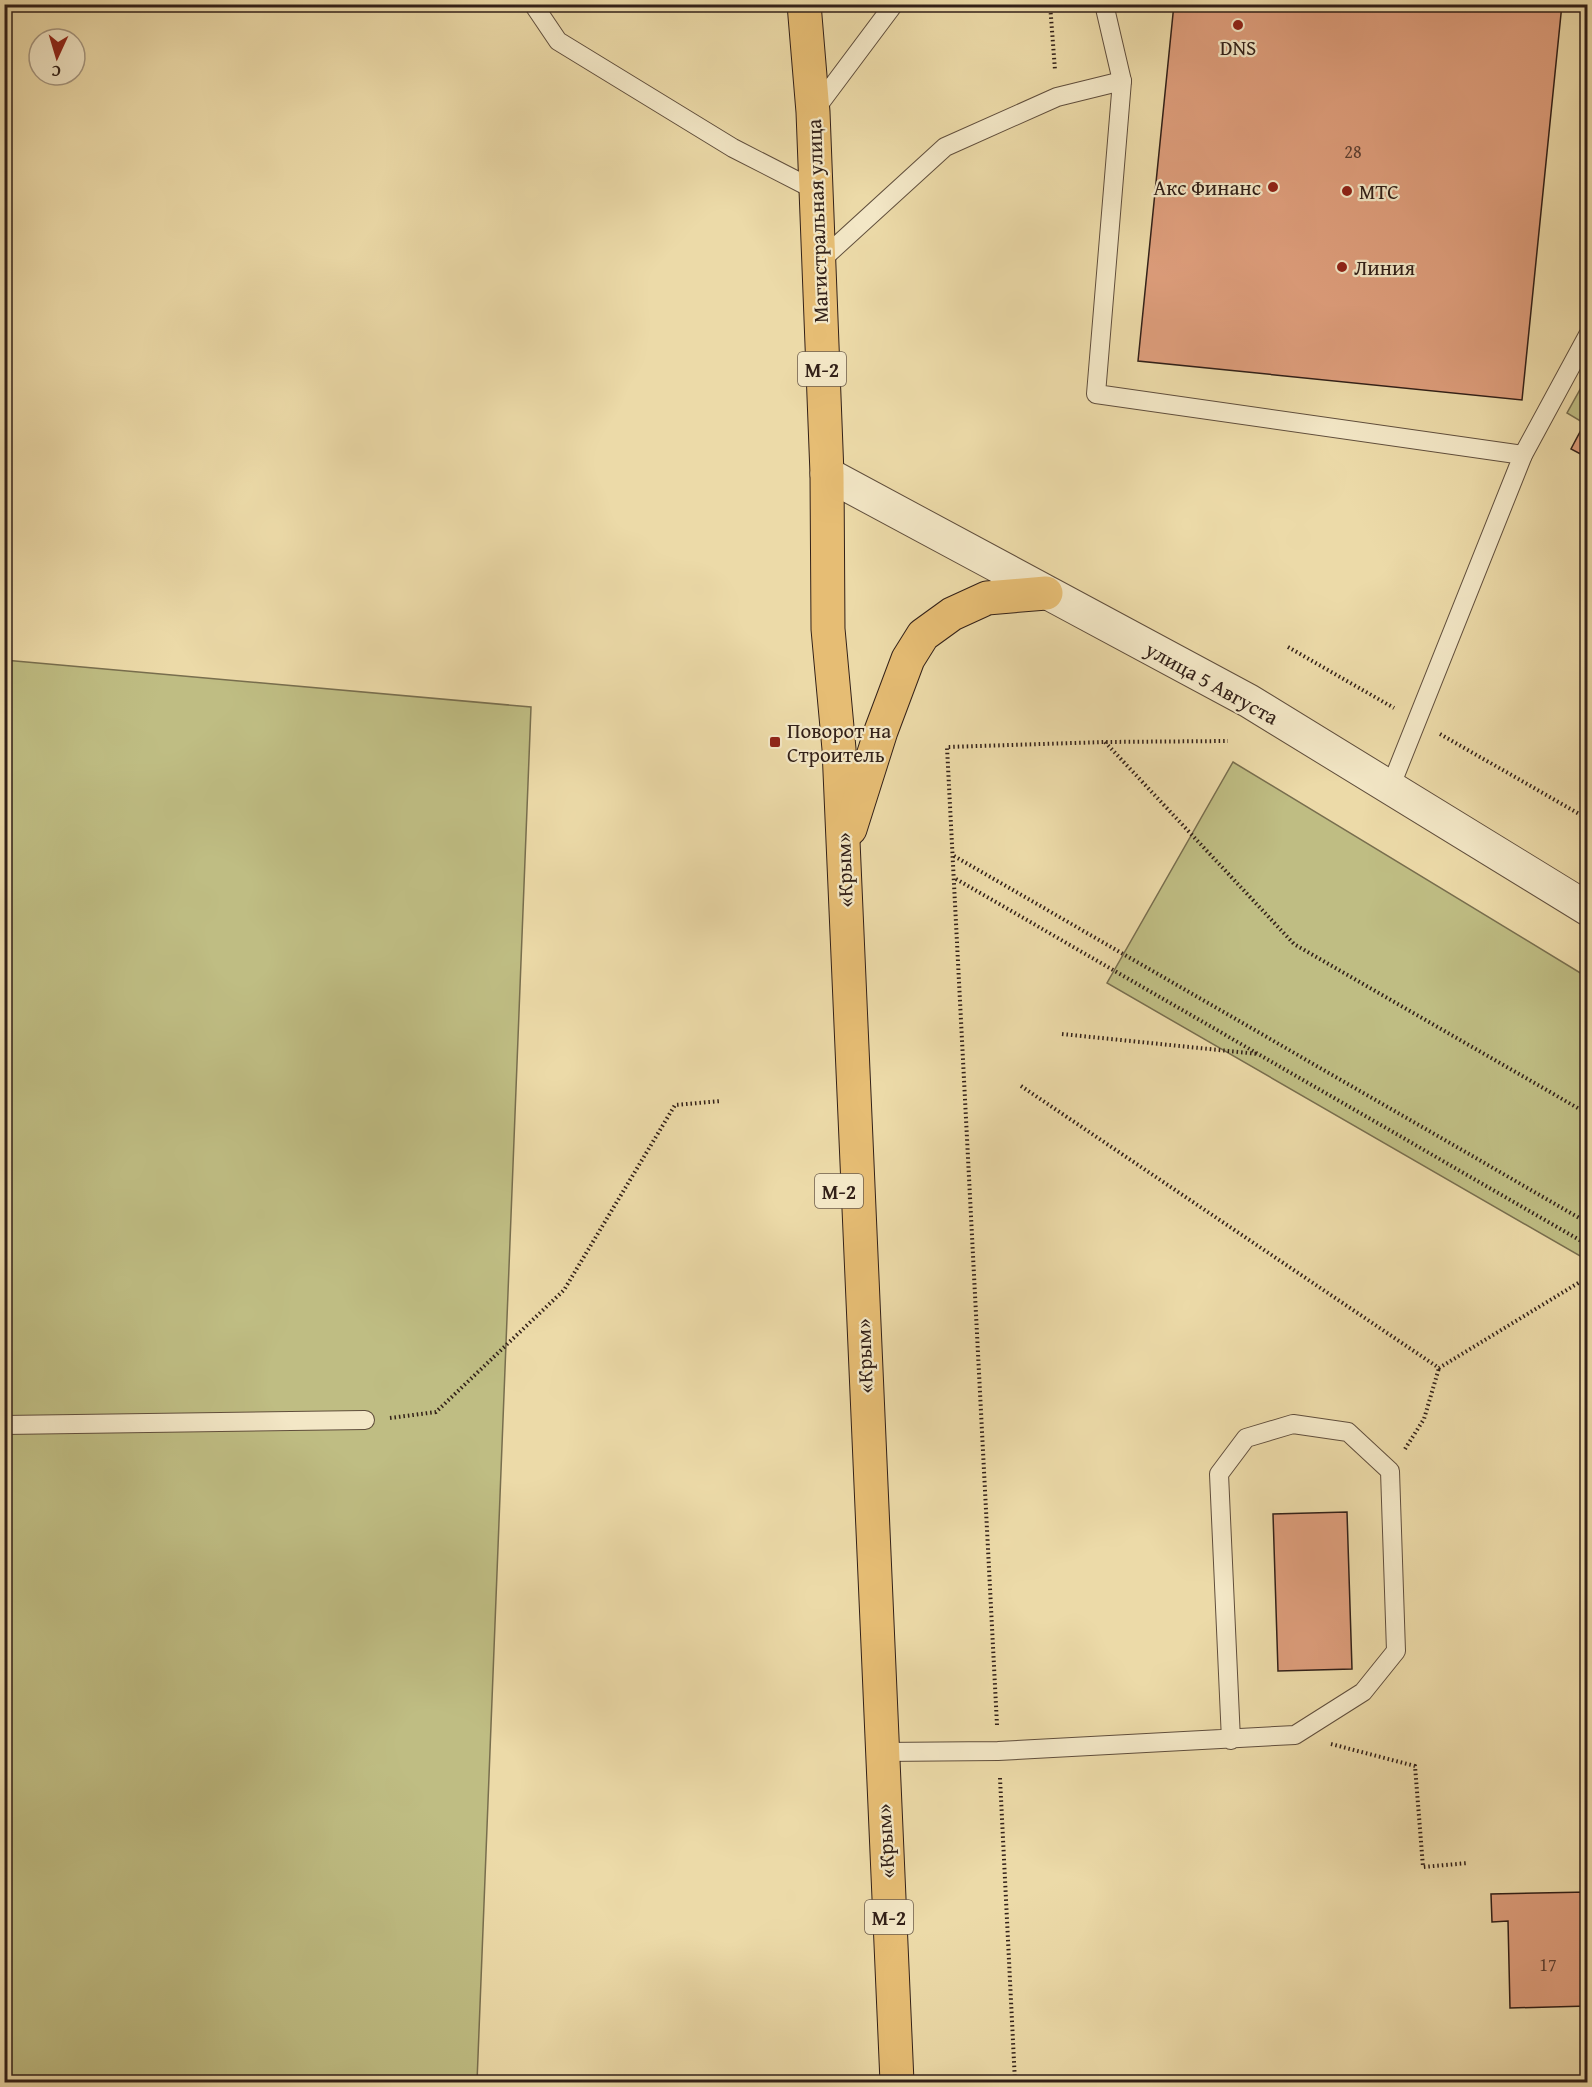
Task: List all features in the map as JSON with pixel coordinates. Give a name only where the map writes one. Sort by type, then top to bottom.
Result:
[{"type":"highway","name":"Магистральная улица","points":[[804,4],[813,112],[827,474]]},
{"type":"highway","name":"«Крым»","points":[[827,474],[828,629],[820,748],[878,2082]]},
{"type":"highway","points":[[843,850],[881,731],[908,658],[923,635],[952,614],[987,598],[1046,593]]},
{"type":"highway","name":"«Крым»","points":[[828,629],[839,749],[897,2082]]},
{"type":"street","name":"улица 5 Августа","points":[[827,474],[1248,702],[1587,909]]},
{"type":"lane","points":[[533,4],[558,42],[733,147],[815,190]]},
{"type":"lane","points":[[813,112],[894,4]]},
{"type":"lane","points":[[1104,4],[1122,81],[1096,394],[1523,455]]},
{"type":"lane","points":[[818,263],[945,147],[1057,97],[1122,81]]},
{"type":"lane","points":[[1390,788],[1523,455],[1587,335]]},
{"type":"lane","points":[[4,1425],[365,1420]]},
{"type":"lane","points":[[881,1752],[998,1751],[1231,1740],[1295,1735],[1363,1692],[1396,1651],[1390,1471],[1348,1432],[1293,1424],[1246,1438],[1219,1474],[1231,1740]]},
{"type":"path","points":[[1050,4],[1057,97]]},
{"type":"path","points":[[1015,2082],[947,747],[1228,741]]},
{"type":"path","points":[[1105,742],[1294,944],[1587,1114]]},
{"type":"path","points":[[954,855],[1587,1223]]},
{"type":"path","points":[[955,879],[1587,1245]]},
{"type":"path","points":[[1062,1034],[1259,1054]]},
{"type":"path","points":[[1021,1086],[1439,1368]]},
{"type":"path","points":[[365,1420],[436,1412],[564,1290],[675,1105],[721,1101]]},
{"type":"path","points":[[1390,1471],[1424,1419],[1439,1368],[1587,1277]]},
{"type":"path","points":[[1295,1735],[1415,1766],[1423,1867],[1468,1863]]},
{"type":"shaded area","points":[[1587,377],[1587,425],[1567,413]]},
{"type":"shaded area","points":[[4,660],[531,707],[477,2082],[5,2082]]},
{"type":"shaded area","points":[[1233,762],[1587,977],[1587,1260],[1107,983]]},
{"type":"building","points":[[566,4],[596,4],[595,9],[567,9]]},
{"type":"building","points":[[1174,4],[1562,4],[1522,400],[1138,361]]},
{"type":"building","points":[[1581,430],[1588,434],[1588,458],[1571,449]]},
{"type":"building","points":[[1347,1512],[1352,1669],[1278,1671],[1273,1514]]},
{"type":"building","points":[[1588,1892],[1588,2006],[1510,2008],[1508,1921],[1492,1922],[1491,1894]]},
{"type":"place","name":"DNS","points":[[1238,25]]},
{"type":"place","name":"Акс Финанс","points":[[1273,187]]},
{"type":"place","name":"МТС","points":[[1347,191]]},
{"type":"place","name":"Линия","points":[[1342,267]]},
{"type":"place","name":"Поворот на Строитель","points":[[775,742]]}]
